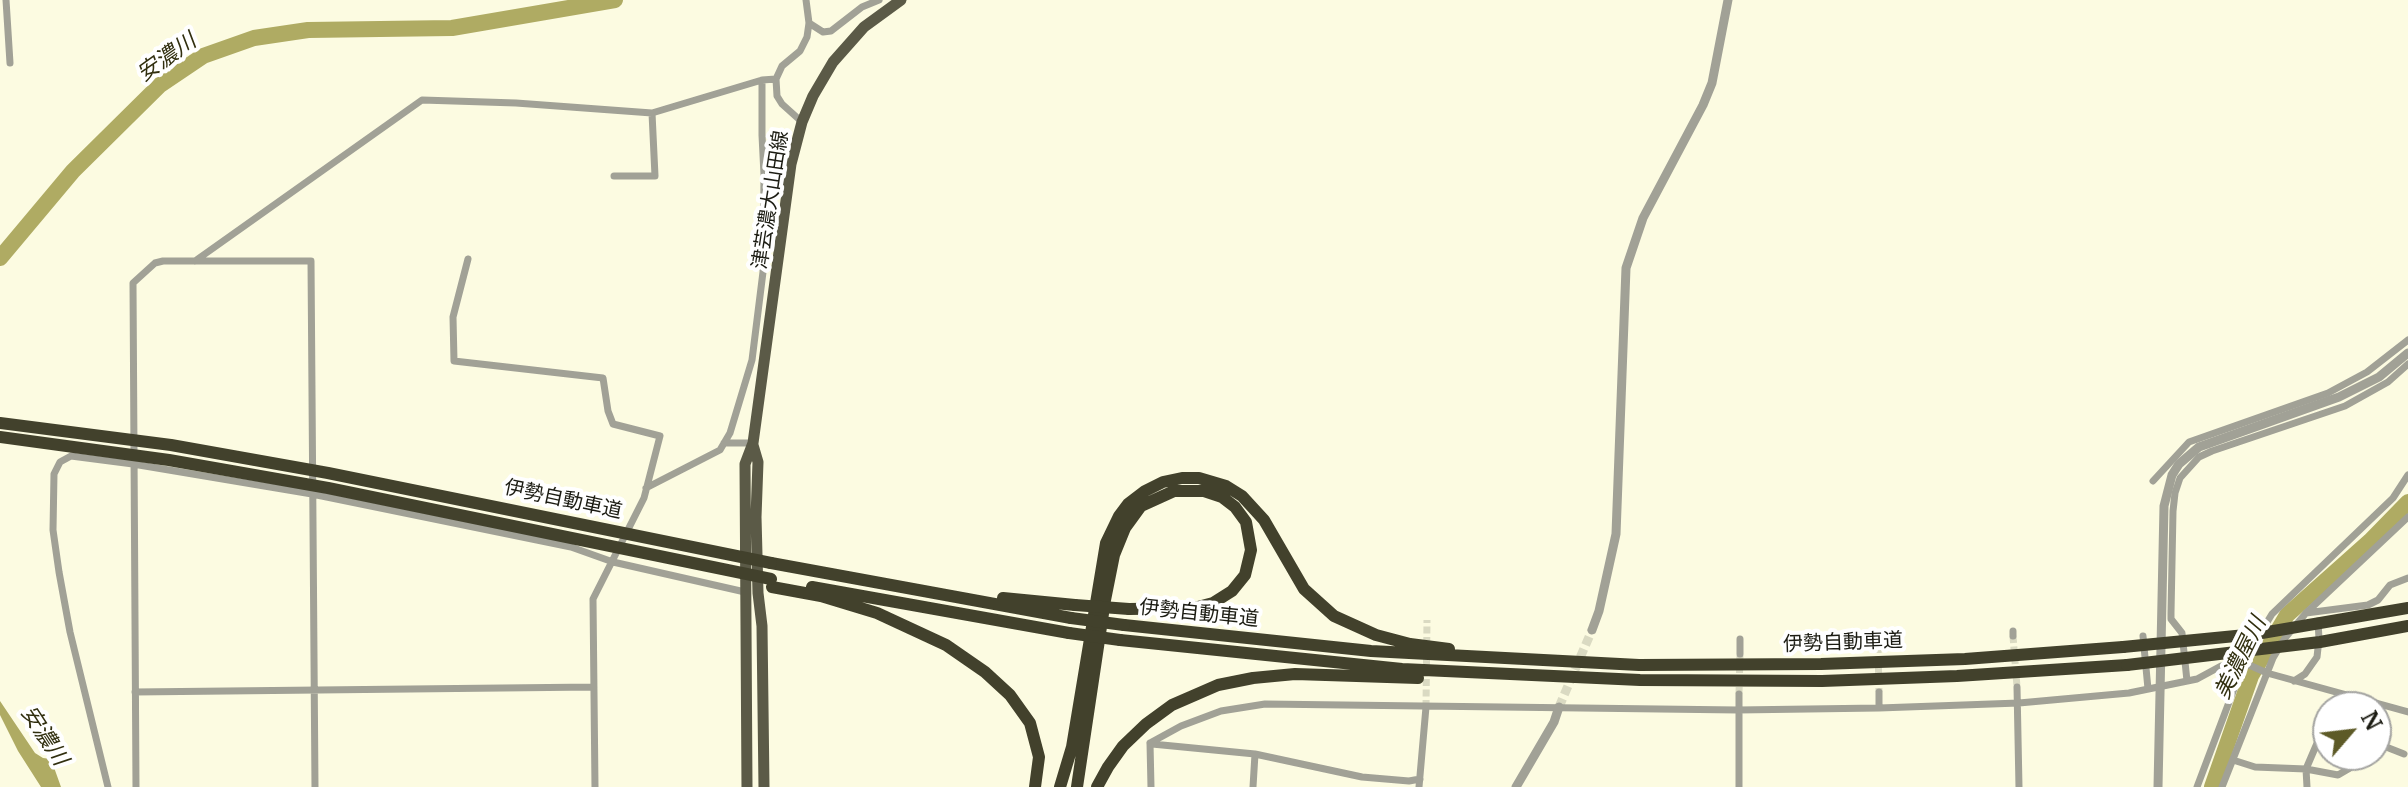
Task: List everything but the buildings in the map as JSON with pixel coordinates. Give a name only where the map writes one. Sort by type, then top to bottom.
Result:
[{"type":"highway","name":"伊勢自動車道","points":[[0,423],[171,445],[771,563],[917,590],[1073,611],[1124,625],[1371,651],[1639,665],[1965,659],[2256,634],[2408,608]]},
{"type":"highway","name":"伊勢自動車道","points":[[0,437],[169,460],[328,488],[589,540],[772,583],[1069,633],[1386,668],[1517,676],[1728,682],[1957,676],[2127,665],[2320,642],[2408,626]]},
{"type":"highway","points":[[1060,787],[1072,747],[1106,543],[1128,504],[1145,491],[1174,479],[1209,480],[1242,496],[1264,520],[1304,589],[1334,616],[1357,628],[1391,640],[1443,649],[1572,654],[1639,665]]},
{"type":"highway","points":[[1073,611],[1129,609],[1194,608],[1213,603],[1232,591],[1245,575],[1251,550],[1246,522],[1235,507],[1222,497],[1204,491],[1174,491],[1141,506],[1125,528],[1114,555],[1105,600],[1077,787]]},
{"type":"highway","points":[[772,583],[877,613],[946,645],[985,672],[1010,695],[1030,723],[1039,757],[1035,787]]},
{"type":"highway","points":[[1097,787],[1123,746],[1146,724],[1172,705],[1218,685],[1295,674],[1472,680],[1517,676]]},
{"type":"main road","name":"津芸濃大山田線","points":[[747,787],[745,464],[753,443],[791,164],[802,122],[823,77],[843,48],[875,17],[901,0]]},
{"type":"main road","name":"津芸濃大山田線","points":[[753,443],[758,462],[756,517],[762,626],[764,787]]},
{"type":"street","points":[[6,0],[10,63]]},
{"type":"street","points":[[194,262],[422,100],[652,113],[777,76],[804,45],[809,23],[806,0]]},
{"type":"street","points":[[809,23],[823,32],[831,31],[862,7],[879,0]]},
{"type":"street","points":[[1592,630],[1616,534],[1626,268],[1643,218],[1708,94],[1720,53],[1728,0]]},
{"type":"street","points":[[777,76],[777,96],[802,122]]},
{"type":"street","points":[[646,488],[720,450],[730,433],[752,360],[763,272],[762,80]]},
{"type":"street","points":[[614,176],[655,176],[652,113]]},
{"type":"street","points":[[468,259],[453,317],[454,361],[603,378],[613,424],[660,436],[635,520],[593,599],[595,787]]},
{"type":"street","points":[[136,787],[133,283],[155,263],[311,261],[315,787]]},
{"type":"street","points":[[763,272],[777,274]]},
{"type":"street","points":[[2153,481],[2189,442],[2336,389],[2367,372],[2408,340]]},
{"type":"street","points":[[2158,787],[2164,506],[2172,475],[2190,453],[2209,443],[2366,385],[2408,353]]},
{"type":"street","points":[[2187,681],[2182,633],[2171,619],[2173,511],[2180,478],[2199,457],[2345,406],[2388,382],[2408,364]]},
{"type":"street","points":[[724,443],[753,443]]},
{"type":"street","points":[[108,787],[70,632],[53,530],[54,474],[60,462],[71,456],[312,494],[571,547],[613,562],[745,592]]},
{"type":"street","points":[[2197,787],[2244,664],[2272,614],[2393,498],[2408,475]]},
{"type":"street","points":[[2222,787],[2265,672],[2285,638],[2306,613],[2408,517]]},
{"type":"street","points":[[2306,613],[2368,605],[2378,600],[2390,585],[2408,578]]},
{"type":"street","points":[[2294,681],[2305,674],[2317,657],[2317,613]]},
{"type":"street","points":[[2143,636],[2148,689]]},
{"type":"street","points":[[1740,639],[1740,654]]},
{"type":"street","points":[[1150,743],[1195,720],[1247,706],[1322,704],[1738,710],[2019,703],[2161,687],[2202,677],[2221,666],[2244,664],[2328,691]]},
{"type":"street","points":[[135,692],[594,687]]},
{"type":"street","points":[[2017,687],[2019,787]]},
{"type":"street","points":[[1879,692],[1879,708]]},
{"type":"street","points":[[1739,694],[1739,787]]},
{"type":"street","points":[[1150,743],[1255,754],[1362,777],[1419,783],[1426,707]]},
{"type":"street","points":[[1516,787],[1554,722],[1559,707]]},
{"type":"street","points":[[1150,743],[1151,787]]},
{"type":"street","points":[[2392,749],[2404,754]]},
{"type":"street","points":[[1253,787],[1255,754]]},
{"type":"street","points":[[2307,787],[2306,769],[2312,755]]},
{"type":"street","points":[[2233,760],[2255,767],[2312,770]]},
{"type":"street","points":[[2317,771],[2338,775],[2345,771]]},
{"type":"street","points":[[1361,787],[1362,777]]},
{"type":"shaded area","points":[[0,701],[35,753],[51,759],[61,787],[41,787],[0,715]]},
{"type":"waterway","name":"安濃川","points":[[0,258],[73,171],[160,85],[203,56],[254,38],[308,30],[452,28],[615,0]]},
{"type":"waterway","name":"美濃屋川","points":[[2212,787],[2251,676],[2287,615],[2370,541],[2408,502]]},
{"type":"tunnel","points":[[1426,707],[1427,620]]},
{"type":"tunnel","points":[[1559,707],[1592,630]]},
{"type":"tunnel","points":[[2013,636],[2017,687]]},
{"type":"tunnel","points":[[1878,646],[1879,692]]},
{"type":"tunnel","points":[[1739,694],[1740,654]]}]
